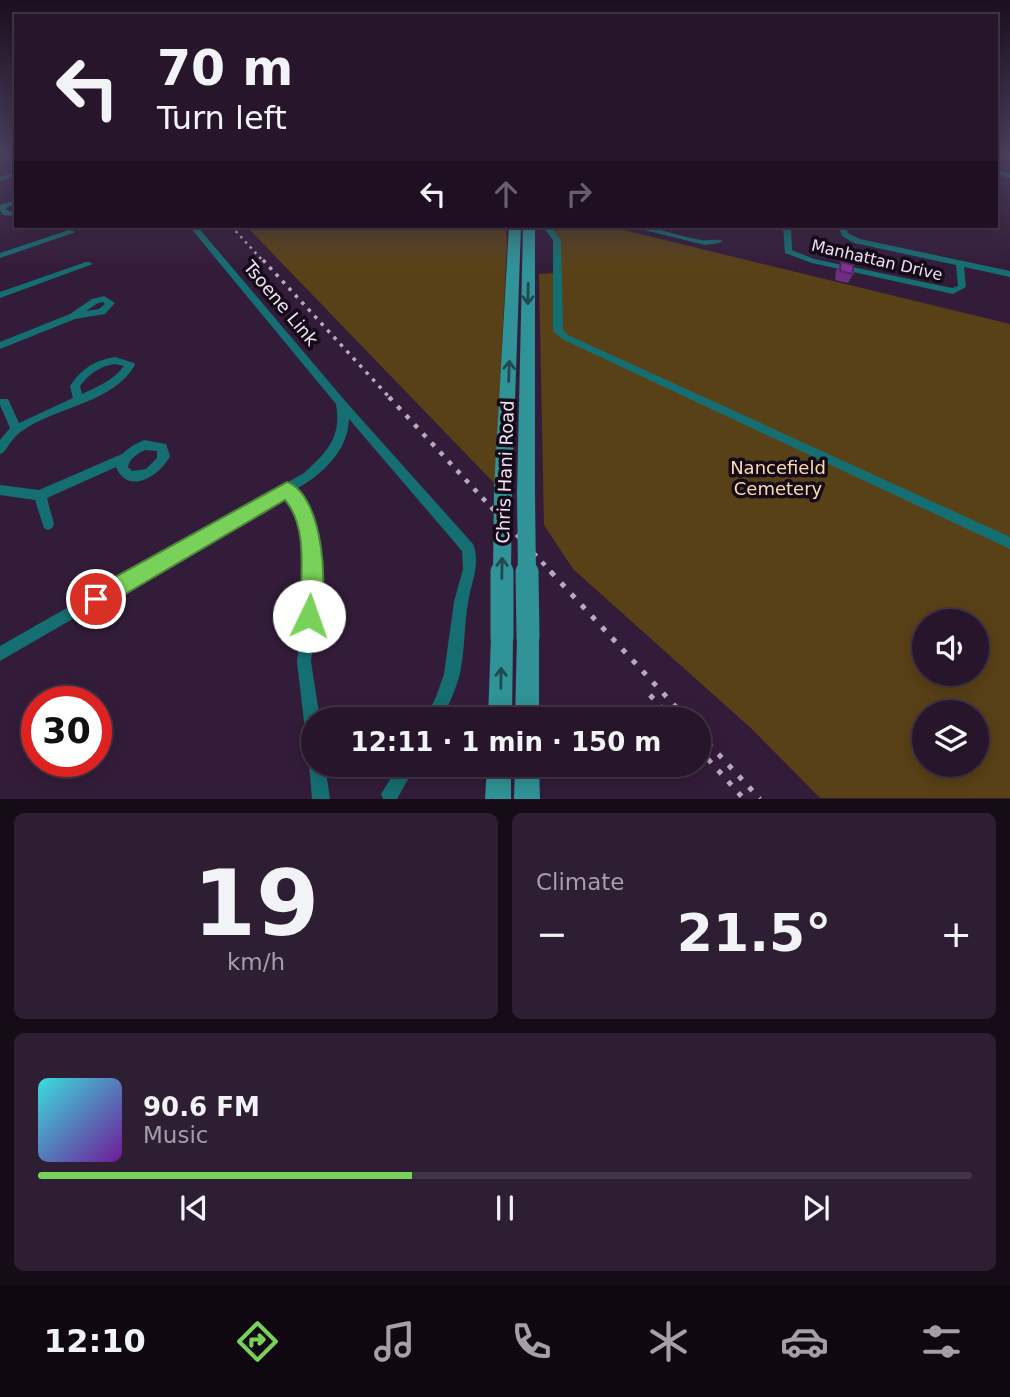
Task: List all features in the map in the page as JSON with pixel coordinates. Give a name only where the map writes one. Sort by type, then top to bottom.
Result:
[{"type":"main road","name":"Chris Hani Road","points":[[500,707],[503,488],[515,228]]},
{"type":"main road","name":"Chris Hani Road","points":[[527,707],[529,228]]},
{"type":"main road","points":[[498,799],[499,777]]},
{"type":"main road","points":[[527,777],[527,799]]},
{"type":"street","name":"Tsoene Link","points":[[194,228],[468,548],[472,561],[461,601],[457,660],[447,694],[440,707]]},
{"type":"street","points":[[547,228],[556,240],[558,331],[565,337],[1010,543]]},
{"type":"street","points":[[641,228],[705,243],[719,241]]},
{"type":"street","name":"Manhattan Drive","points":[[788,228],[788,251],[796,256],[953,291],[962,287],[960,264]]},
{"type":"street","points":[[843,228],[845,234],[857,241],[1010,274]]},
{"type":"street","points":[[0,256],[72,232]]},
{"type":"street","points":[[0,295],[89,264]]},
{"type":"street","points":[[0,346],[73,316]]},
{"type":"street","points":[[0,449],[16,429],[122,378],[129,372],[130,365],[125,362],[106,362],[90,369],[80,377],[75,386],[78,399]]},
{"type":"street","points":[[4,402],[16,429]]},
{"type":"street","points":[[0,654],[287,490],[326,460],[341,437],[345,416],[341,403]]},
{"type":"street","points":[[0,490],[40,495],[125,457]]},
{"type":"street","points":[[287,490],[302,506],[309,527],[312,593],[304,662],[310,707]]},
{"type":"street","points":[[40,495],[48,524]]},
{"type":"street","points":[[318,777],[321,799]]},
{"type":"street","points":[[390,796],[397,777]]},
{"type":"green space","points":[[248,228],[506,228],[495,484]]},
{"type":"green space","name":"Nancefield Cemetery","points":[[554,228],[615,228],[1010,324],[1010,798],[820,798],[753,730],[573,569],[544,525],[539,274],[554,273]]},
{"type":"building","points":[[841,262],[853,265],[853,274],[840,271]]},
{"type":"railway","points":[[233,228],[264,262]]},
{"type":"railway","points":[[263,260],[390,398]]},
{"type":"railway","points":[[389,397],[553,574]]},
{"type":"railway","points":[[551,572],[676,707]]},
{"type":"railway","points":[[650,695],[661,707]]},
{"type":"railway","points":[[711,746],[760,799]]},
{"type":"railway","points":[[711,762],[744,799]]},
{"type":"route","points":[[96,599],[287,490],[302,506],[309,527],[312,593],[309,616]]}]
